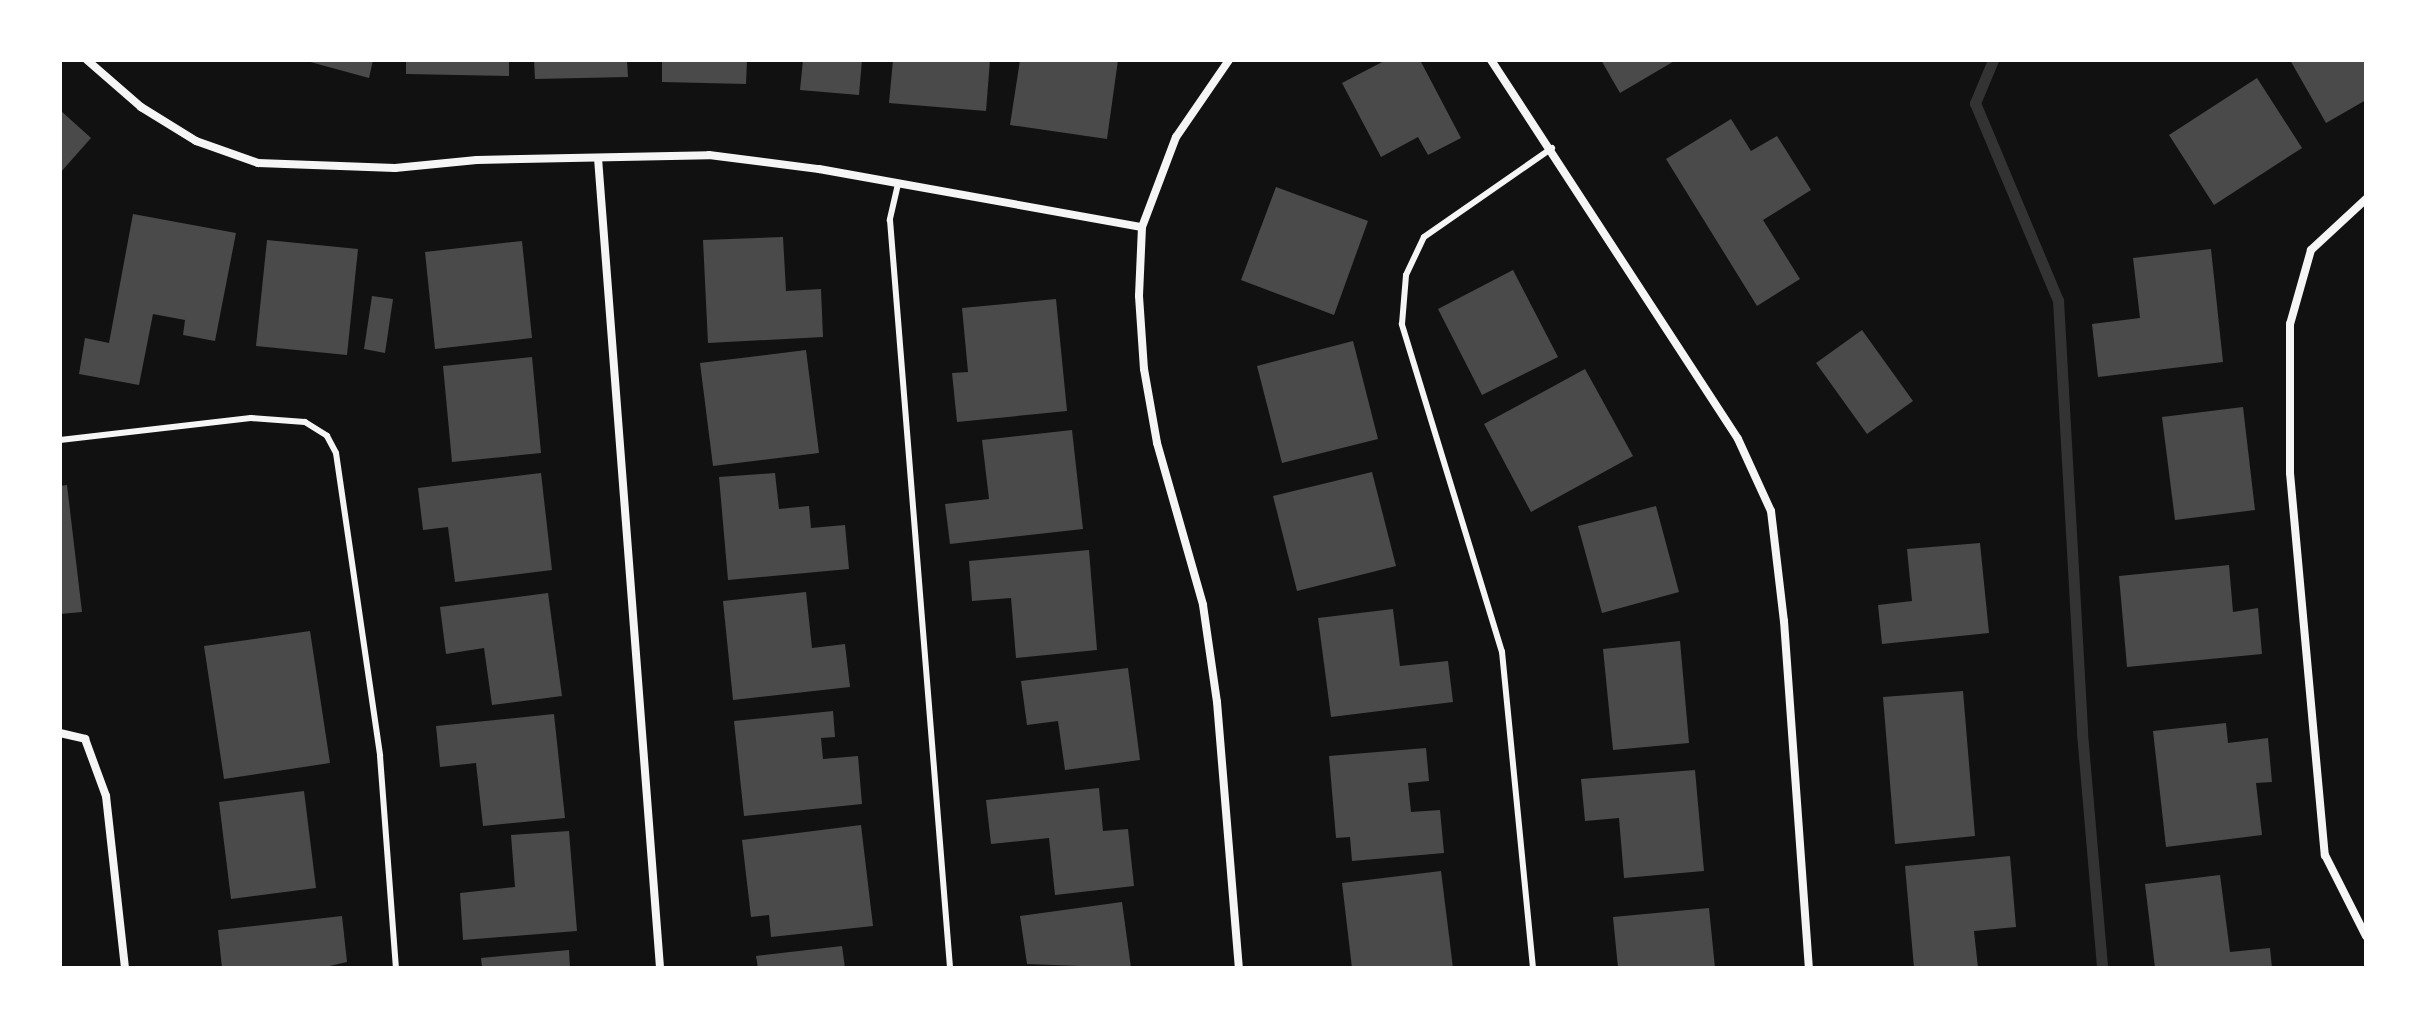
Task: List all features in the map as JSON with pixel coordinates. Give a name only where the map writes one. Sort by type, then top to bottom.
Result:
[{"type":"street","points":[[87,60],[141,107],[196,141],[258,163],[395,168],[709,155],[1142,227]]},
{"type":"street","points":[[1229,60],[1176,137],[1142,227],[1144,369],[1157,443],[1203,605],[1217,702],[1239,968]]},
{"type":"street","points":[[1491,60],[1552,148],[1738,439],[1771,511],[1784,621],[1809,968]]},
{"type":"street","points":[[598,158],[660,968]]},
{"type":"street","points":[[2366,199],[2311,250],[2290,324],[2290,473],[2325,855],[2366,936]]},
{"type":"street","points":[[60,733],[85,739],[106,796],[125,968]]},
{"type":"lane","points":[[1533,968],[1502,652],[1402,324],[1406,275],[1424,237],[1552,148]]},
{"type":"lane","points":[[898,184],[890,220],[950,968]]},
{"type":"lane","points":[[60,440],[251,418],[305,422],[327,436],[336,453],[380,756],[396,968]]},
{"type":"building","points":[[303,60],[373,60],[369,78]]},
{"type":"building","points":[[406,60],[509,60],[509,76],[406,74]]},
{"type":"building","points":[[534,60],[627,60],[628,77],[535,79]]},
{"type":"building","points":[[662,60],[747,60],[746,84],[662,82]]},
{"type":"building","points":[[803,60],[862,60],[859,95],[800,90]]},
{"type":"building","points":[[893,60],[990,60],[986,111],[889,103]]},
{"type":"building","points":[[1020,60],[1118,60],[1107,139],[1010,125]]},
{"type":"building","points":[[1386,60],[1420,60],[1461,138],[1428,155],[1418,137],[1381,157],[1342,83]]},
{"type":"building","points":[[1601,60],[1676,60],[1620,93]]},
{"type":"building","points":[[2290,60],[2366,60],[2366,100],[2326,123]]},
{"type":"building","points":[[2257,78],[2302,148],[2214,205],[2169,135]]},
{"type":"building","points":[[60,110],[91,138],[60,173]]},
{"type":"building","points":[[1731,119],[1751,151],[1777,136],[1811,190],[1763,220],[1800,279],[1757,306],[1666,159]]},
{"type":"building","points":[[1276,187],[1368,221],[1334,315],[1241,280]]},
{"type":"building","points":[[133,214],[236,233],[215,341],[183,335],[185,320],[153,314],[139,385],[79,374],[85,338],[109,343]]},
{"type":"building","points":[[783,237],[786,291],[821,289],[823,337],[708,343],[703,240]]},
{"type":"building","points":[[267,240],[358,249],[347,355],[256,346]]},
{"type":"building","points":[[522,241],[532,338],[435,349],[425,252]]},
{"type":"building","points":[[2211,249],[2223,362],[2098,377],[2092,324],[2140,318],[2133,258]]},
{"type":"building","points":[[1513,270],[1558,357],[1482,395],[1438,309]]},
{"type":"building","points":[[372,296],[393,299],[385,353],[364,349]]},
{"type":"building","points":[[1056,299],[1067,411],[957,422],[952,373],[968,372],[962,308]]},
{"type":"building","points":[[1862,330],[1913,401],[1867,434],[1816,363]]},
{"type":"building","points":[[1353,341],[1378,439],[1282,463],[1257,366]]},
{"type":"building","points":[[806,350],[819,453],[713,466],[700,363]]},
{"type":"building","points":[[532,357],[541,453],[452,462],[443,366]]},
{"type":"building","points":[[1585,369],[1633,456],[1531,512],[1484,424]]},
{"type":"building","points":[[2243,407],[2255,510],[2175,520],[2162,417]]},
{"type":"building","points":[[1072,430],[1083,529],[950,544],[945,504],[989,499],[982,440]]},
{"type":"building","points":[[1372,472],[1396,566],[1297,591],[1273,496]]},
{"type":"building","points":[[541,473],[552,570],[455,582],[448,527],[423,530],[418,488]]},
{"type":"building","points":[[775,473],[779,509],[809,506],[811,528],[845,525],[849,569],[728,580],[719,477]]},
{"type":"building","points":[[67,485],[82,612],[60,614],[60,486]]},
{"type":"building","points":[[1656,506],[1679,592],[1602,613],[1578,526]]},
{"type":"building","points":[[1980,543],[1989,633],[1882,644],[1878,605],[1912,601],[1907,549]]},
{"type":"building","points":[[1089,550],[1097,650],[1016,658],[1011,598],[972,601],[969,561]]},
{"type":"building","points":[[2229,565],[2233,612],[2258,608],[2262,654],[2127,667],[2119,576]]},
{"type":"building","points":[[806,592],[812,648],[845,644],[850,687],[733,700],[723,601]]},
{"type":"building","points":[[548,593],[562,696],[492,705],[484,648],[446,654],[440,607]]},
{"type":"building","points":[[1393,609],[1400,666],[1448,661],[1453,702],[1331,717],[1318,618]]},
{"type":"building","points":[[310,631],[330,763],[224,779],[204,646]]},
{"type":"building","points":[[1680,641],[1689,743],[1613,750],[1603,649]]},
{"type":"building","points":[[1128,668],[1140,760],[1065,770],[1058,721],[1027,725],[1021,681]]},
{"type":"building","points":[[1963,691],[1975,836],[1895,844],[1883,697]]},
{"type":"building","points":[[833,711],[835,737],[821,738],[823,759],[858,756],[862,804],[744,816],[734,721]]},
{"type":"building","points":[[554,714],[565,818],[483,826],[476,763],[440,767],[436,726]]},
{"type":"building","points":[[2226,723],[2228,743],[2268,738],[2272,782],[2256,783],[2262,835],[2166,847],[2153,731]]},
{"type":"building","points":[[1426,748],[1429,781],[1408,783],[1411,812],[1440,810],[1444,853],[1352,861],[1350,837],[1336,838],[1329,756]]},
{"type":"building","points":[[1695,770],[1704,871],[1624,878],[1619,818],[1585,821],[1581,779]]},
{"type":"building","points":[[1099,788],[1103,831],[1128,829],[1134,886],[1055,895],[1049,838],[991,844],[986,800]]},
{"type":"building","points":[[304,791],[316,888],[231,899],[219,802]]},
{"type":"building","points":[[861,825],[873,926],[771,937],[769,915],[751,917],[742,840]]},
{"type":"building","points":[[569,831],[577,931],[463,940],[460,893],[515,887],[511,835]]},
{"type":"building","points":[[2010,856],[2016,927],[1974,931],[1978,968],[1914,968],[1905,866]]},
{"type":"building","points":[[1441,871],[1453,968],[1352,968],[1342,883]]},
{"type":"building","points":[[2220,875],[2230,952],[2270,948],[2272,968],[2155,968],[2145,884]]},
{"type":"building","points":[[1122,902],[1131,968],[1027,964],[1020,916]]},
{"type":"building","points":[[1709,908],[1715,968],[1618,968],[1613,917]]},
{"type":"building","points":[[342,916],[347,962],[321,968],[222,968],[218,930]]},
{"type":"building","points":[[842,946],[845,968],[758,968],[756,956]]},
{"type":"building","points":[[569,950],[570,968],[482,968],[481,958]]},
{"type":"waterway","points":[[1993,60],[1975,103],[2058,300],[2082,733],[2102,968]]}]
